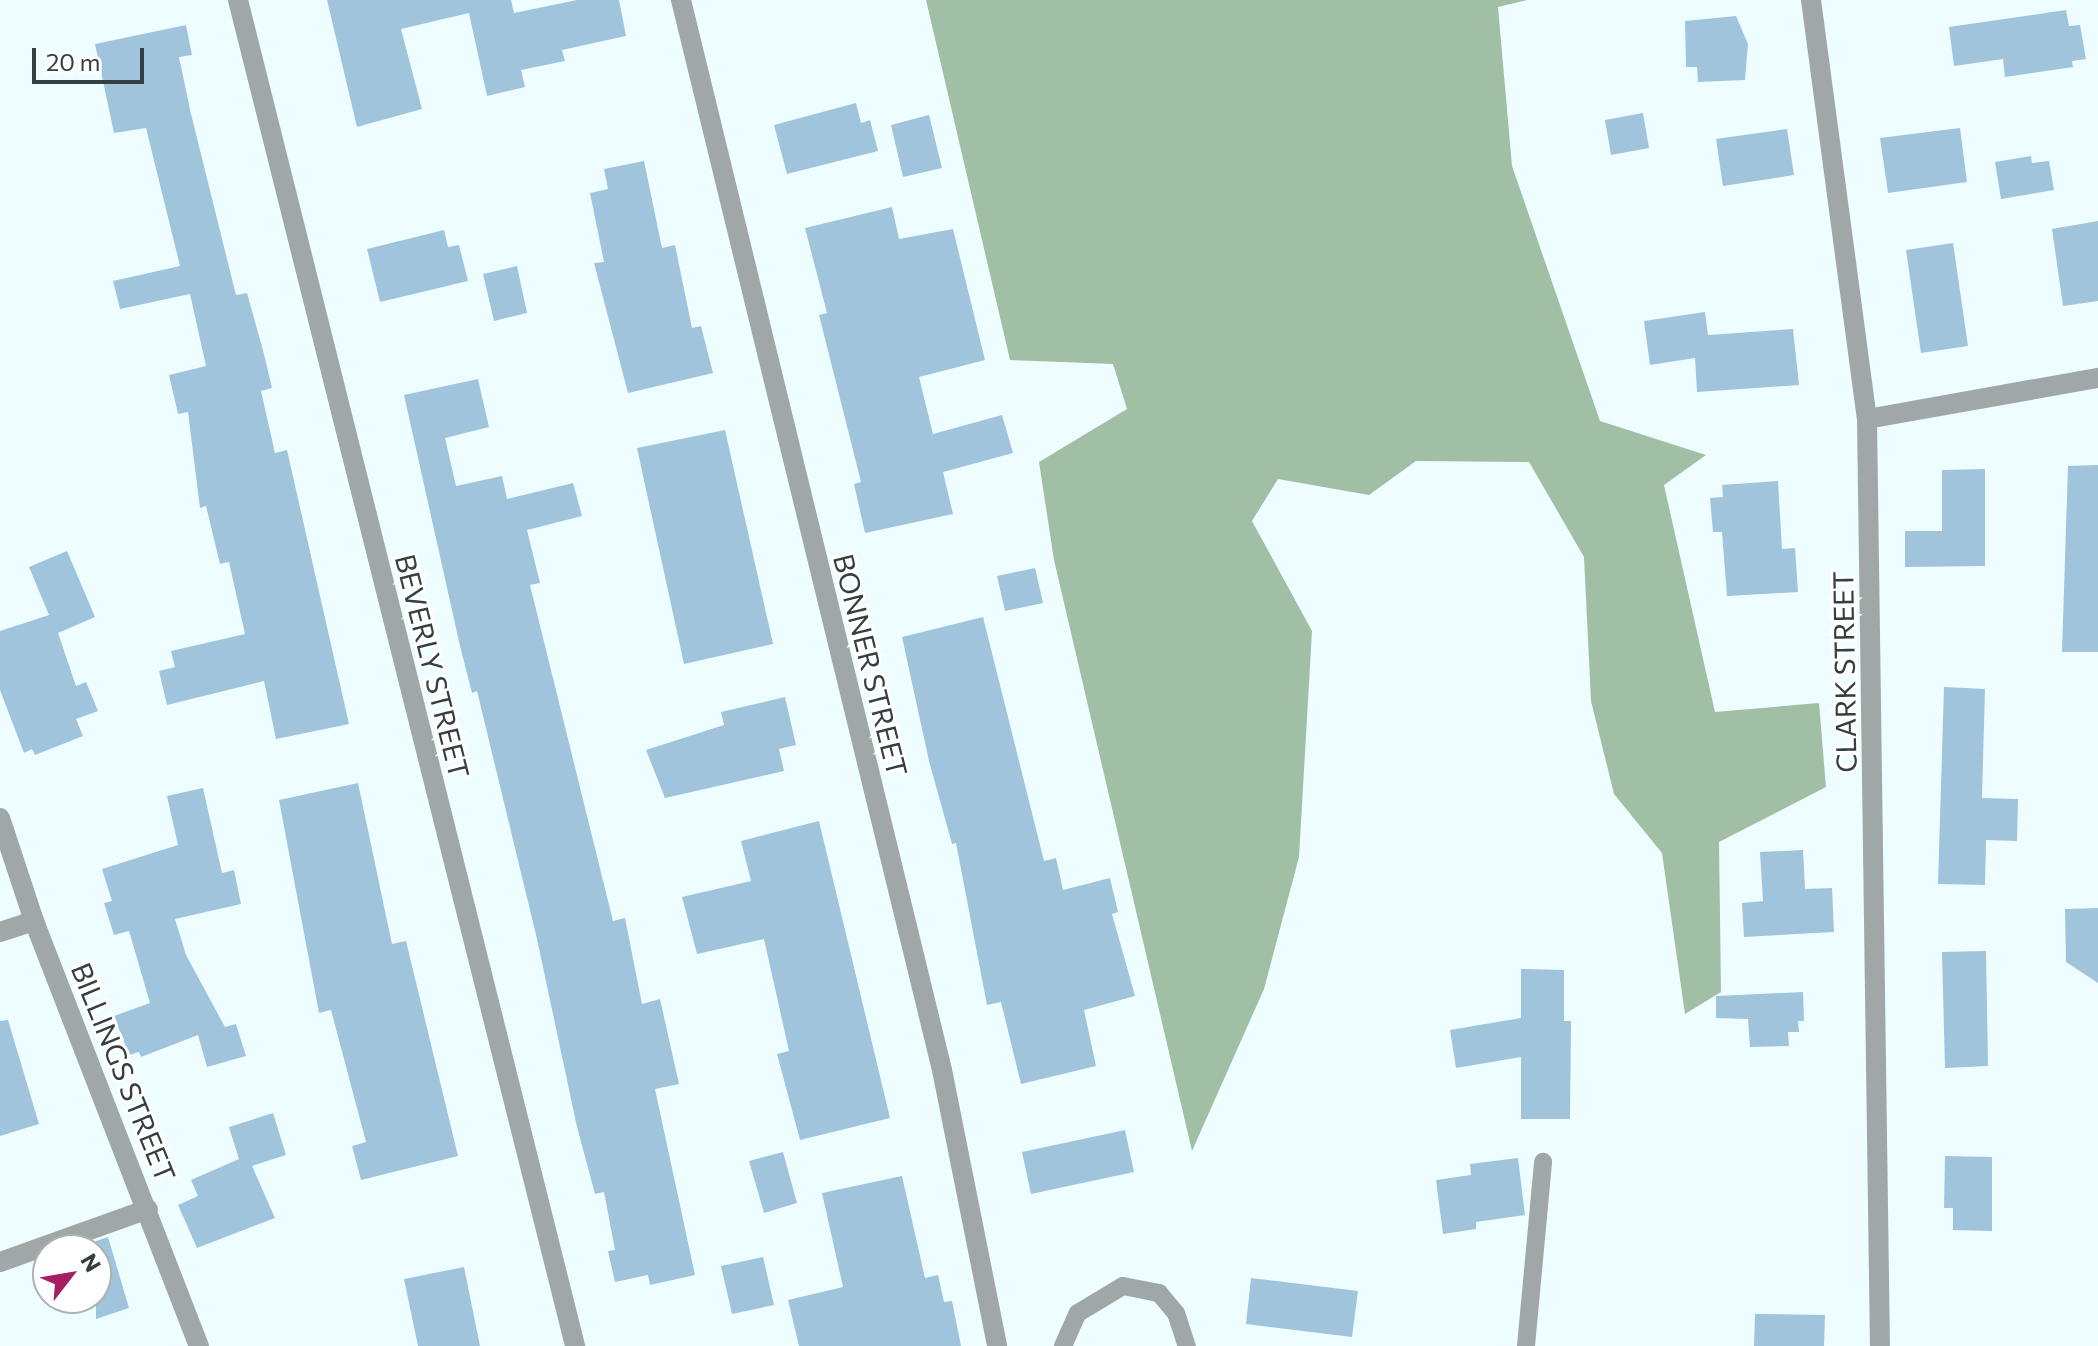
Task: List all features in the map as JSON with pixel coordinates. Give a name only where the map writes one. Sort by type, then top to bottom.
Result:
[{"type":"street","name":"BEVERLY STREET","points":[[238,0],[575,1346]]},
{"type":"street","name":"BONNER STREET","points":[[681,0],[942,1070],[997,1346]]},
{"type":"street","name":"CLARK STREET","points":[[1811,0],[1867,419],[1880,1346]]},
{"type":"street","points":[[1867,419],[2098,378]]},
{"type":"street","name":"BILLINGS STREET","points":[[0,818],[34,921],[199,1346]]},
{"type":"street","points":[[0,932],[34,921]]},
{"type":"street","points":[[0,1262],[148,1209]]},
{"type":"lane","points":[[1526,1346],[1543,1162]]},
{"type":"lane","points":[[1063,1346],[1078,1313],[1123,1286],[1159,1293],[1176,1313],[1187,1346]]},
{"type":"green space","points":[[926,0],[1527,0],[1498,7],[1512,166],[1600,421],[1706,455],[1664,485],[1715,712],[1819,703],[1826,787],[1719,842],[1721,992],[1685,1014],[1662,853],[1614,794],[1591,701],[1584,557],[1529,462],[1416,461],[1369,495],[1278,479],[1252,521],[1312,631],[1299,857],[1264,989],[1192,1151],[1054,560],[1039,462],[1127,409],[1113,364],[1010,360]]},
{"type":"building","points":[[327,0],[511,0],[514,13],[577,0],[619,0],[626,36],[562,50],[565,61],[521,70],[525,87],[487,96],[469,13],[401,29],[422,109],[357,127]]},
{"type":"building","points":[[2066,10],[2069,26],[2080,25],[2086,59],[2072,61],[2073,67],[2005,77],[2003,59],[1954,66],[1949,27]]},
{"type":"building","points":[[1736,16],[1748,44],[1745,80],[1698,82],[1697,67],[1686,67],[1685,21]]},
{"type":"building","points":[[186,25],[192,55],[179,57],[191,114],[236,295],[247,293],[264,354],[272,388],[261,391],[275,453],[287,450],[349,724],[276,739],[264,681],[167,705],[159,671],[175,667],[171,651],[245,634],[229,562],[220,564],[206,506],[200,508],[188,412],[178,414],[169,375],[206,366],[190,294],[120,309],[113,281],[180,266],[146,128],[114,133],[95,44]]},
{"type":"building","points":[[856,103],[861,123],[870,120],[878,151],[787,174],[774,125]]},
{"type":"building","points":[[1643,113],[1649,148],[1611,155],[1605,120]]},
{"type":"building","points":[[929,115],[942,168],[903,177],[891,125]]},
{"type":"building","points":[[1960,128],[1967,182],[1888,193],[1880,138]]},
{"type":"building","points":[[1787,129],[1794,175],[1723,186],[1716,139]]},
{"type":"building","points":[[2031,156],[2032,163],[2049,161],[2054,190],[2001,199],[1995,162]]},
{"type":"building","points":[[644,161],[662,248],[675,245],[692,328],[701,326],[713,373],[628,393],[594,263],[604,262],[590,193],[608,189],[604,169]]},
{"type":"building","points":[[892,207],[899,239],[953,229],[985,360],[919,377],[933,434],[1002,415],[1013,453],[943,472],[953,514],[865,533],[854,484],[861,482],[819,315],[827,313],[805,228]]},
{"type":"building","points":[[2098,221],[2098,301],[2063,306],[2052,229]]},
{"type":"building","points":[[444,230],[448,247],[459,245],[468,281],[380,302],[367,249]]},
{"type":"building","points":[[1953,243],[1968,346],[1921,353],[1906,250]]},
{"type":"building","points":[[517,266],[527,313],[494,321],[483,274]]},
{"type":"building","points":[[1705,312],[1708,335],[1793,329],[1799,385],[1697,392],[1695,358],[1650,365],[1644,321]]},
{"type":"building","points":[[478,379],[489,427],[445,438],[456,486],[502,476],[507,499],[573,483],[582,516],[527,530],[540,583],[530,585],[613,921],[625,918],[642,1004],[660,999],[679,1084],[655,1089],[695,1275],[650,1285],[648,1275],[615,1282],[608,1251],[615,1250],[604,1192],[595,1194],[577,1127],[537,939],[477,691],[472,693],[460,646],[404,395]]},
{"type":"building","points":[[725,430],[773,644],[684,664],[637,448]]},
{"type":"building","points":[[2098,465],[2098,652],[2062,652],[2068,466]]},
{"type":"building","points":[[1985,469],[1985,566],[1905,567],[1905,531],[1942,531],[1942,470]]},
{"type":"building","points":[[1778,481],[1782,549],[1795,548],[1798,592],[1727,596],[1722,532],[1713,532],[1710,498],[1723,497],[1722,485]]},
{"type":"building","points":[[67,551],[95,617],[58,633],[76,686],[86,682],[98,711],[76,719],[83,736],[35,755],[32,749],[24,753],[0,690],[0,631],[49,615],[29,567]]},
{"type":"building","points":[[1035,568],[1043,603],[1005,611],[997,576]]},
{"type":"building","points":[[983,617],[1044,861],[1056,858],[1063,890],[1110,878],[1118,912],[1112,914],[1135,996],[1084,1010],[1096,1066],[1021,1084],[1001,1002],[987,1005],[956,843],[952,844],[929,761],[902,637]]},
{"type":"building","points":[[1944,687],[1985,689],[1982,798],[2018,799],[2017,841],[1986,840],[1985,885],[1938,884]]},
{"type":"building","points":[[785,697],[796,745],[779,749],[784,771],[665,798],[646,750],[724,725],[721,712]]},
{"type":"building","points":[[358,783],[392,944],[406,941],[458,1156],[361,1180],[352,1146],[366,1142],[331,1010],[319,1013],[279,800]]},
{"type":"building","points":[[203,788],[222,873],[234,870],[241,904],[175,919],[186,955],[225,1027],[236,1024],[246,1056],[207,1067],[198,1035],[141,1057],[139,1052],[129,1055],[114,1016],[150,1003],[129,931],[114,935],[104,903],[112,901],[102,869],[178,845],[167,796]]},
{"type":"building","points":[[819,821],[890,1118],[800,1140],[777,1054],[789,1051],[764,939],[697,954],[682,897],[751,881],[741,841]]},
{"type":"building","points":[[1803,850],[1805,889],[1832,888],[1834,932],[1744,937],[1742,903],[1763,901],[1760,852]]},
{"type":"building","points":[[2098,908],[2098,983],[2066,962],[2065,909]]},
{"type":"building","points":[[1986,951],[1988,1066],[1945,1068],[1942,952]]},
{"type":"building","points":[[1521,969],[1564,970],[1564,1021],[1571,1021],[1570,1119],[1521,1119],[1521,1057],[1456,1068],[1450,1030],[1521,1018]]},
{"type":"building","points":[[1803,992],[1804,1021],[1798,1021],[1799,1032],[1788,1032],[1789,1046],[1750,1047],[1748,1019],[1716,1018],[1716,996]]},
{"type":"building","points":[[8,1020],[39,1124],[0,1136],[0,1021]]},
{"type":"building","points":[[273,1113],[286,1155],[252,1166],[275,1218],[197,1248],[178,1205],[198,1196],[191,1180],[239,1159],[229,1127]]},
{"type":"building","points":[[1125,1130],[1134,1172],[1031,1194],[1022,1152]]},
{"type":"building","points":[[783,1152],[797,1203],[764,1213],[749,1161]]},
{"type":"building","points":[[1945,1156],[1992,1157],[1992,1231],[1953,1230],[1953,1208],[1944,1208]]},
{"type":"building","points":[[1518,1158],[1525,1215],[1476,1222],[1476,1229],[1443,1234],[1436,1180],[1471,1175],[1470,1164]]},
{"type":"building","points":[[902,1176],[925,1278],[938,1275],[944,1302],[952,1301],[961,1346],[799,1346],[788,1300],[843,1287],[822,1193]]},
{"type":"building","points":[[112,1251],[129,1308],[112,1314]]},
{"type":"building","points":[[763,1257],[774,1305],[732,1314],[721,1266]]},
{"type":"building","points":[[464,1267],[480,1346],[418,1346],[404,1279]]},
{"type":"building","points":[[1251,1278],[1358,1291],[1352,1337],[1246,1324]]},
{"type":"building","points":[[1755,1314],[1825,1315],[1824,1346],[1754,1346]]}]
